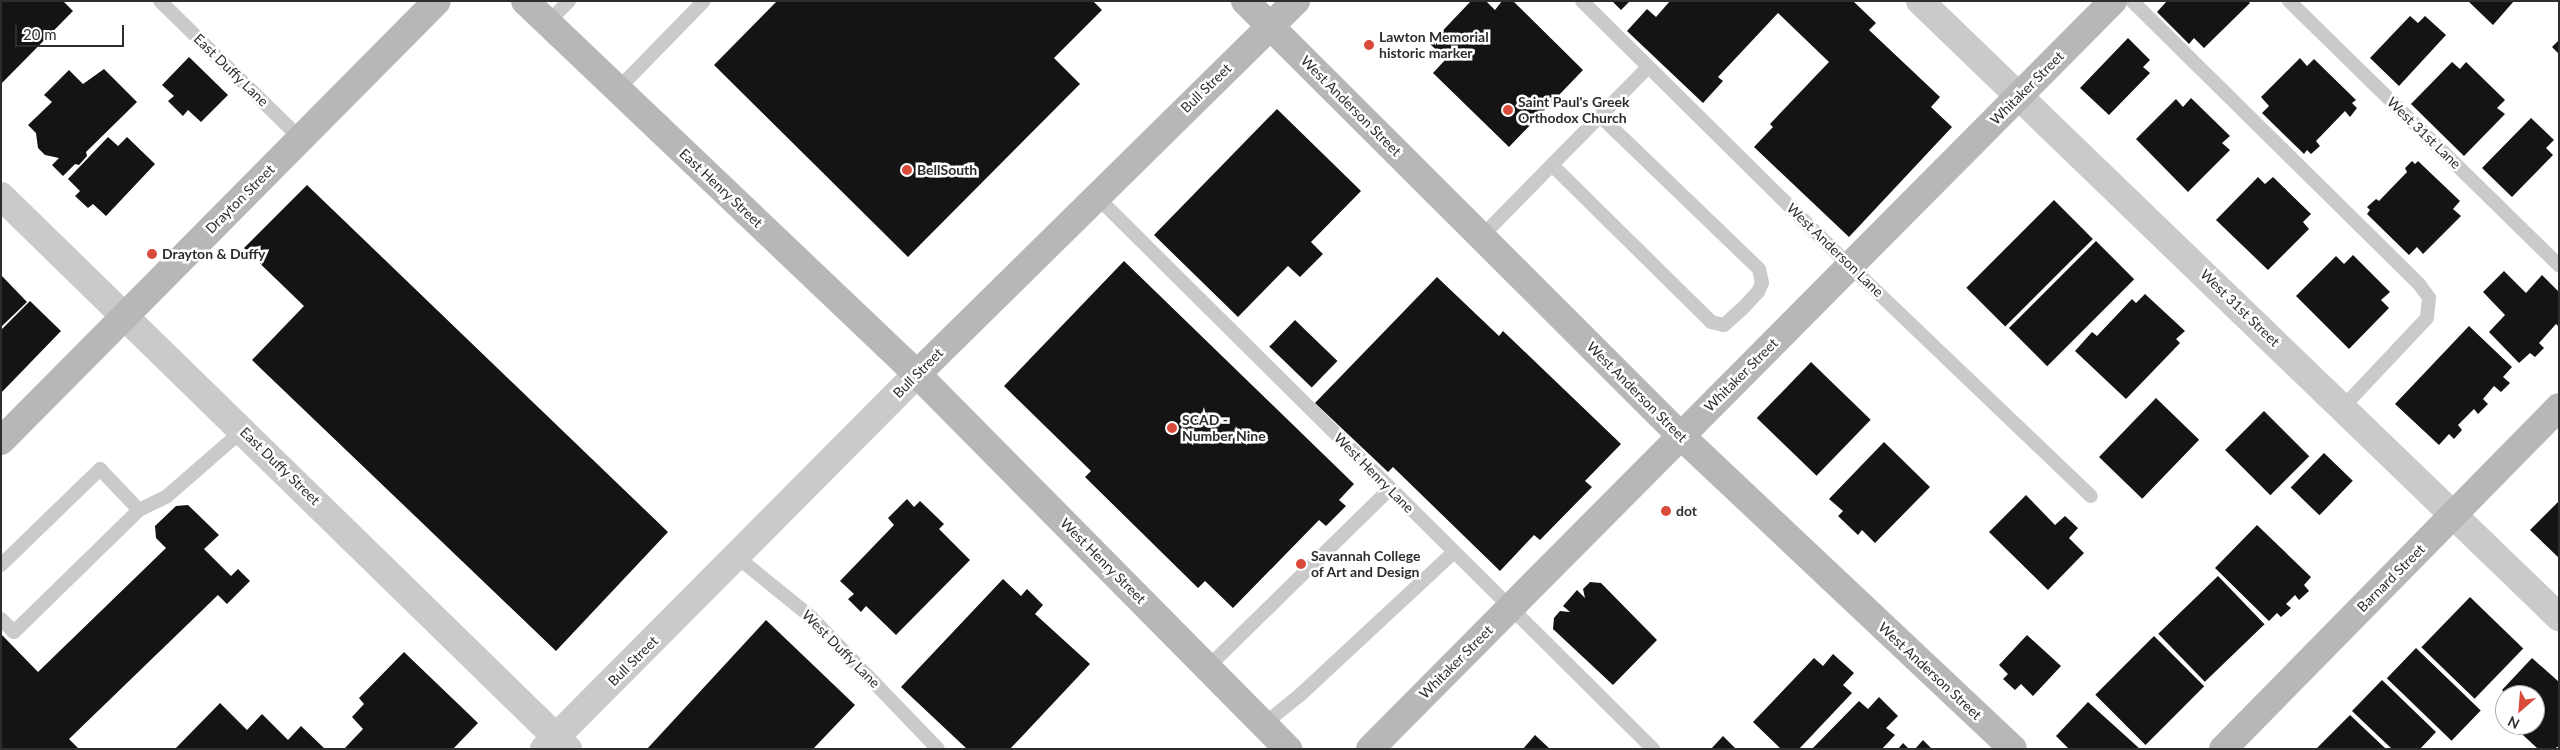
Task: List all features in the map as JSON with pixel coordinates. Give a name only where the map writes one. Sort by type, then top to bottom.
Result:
[{"type":"main road","name":"Drayton Street","points":[[1,441],[437,1]]},
{"type":"main road","name":"East Henry Street","points":[[525,1],[917,374]]},
{"type":"main road","name":"West Anderson Street","points":[[1245,1],[1482,235],[1681,436],[2013,749]]},
{"type":"main road","name":"Bull Street","points":[[917,374],[1296,1]]},
{"type":"main road","name":"Whitaker Street","points":[[1370,749],[2113,1]]},
{"type":"main road","name":"West Henry Street","points":[[917,374],[1288,749]]},
{"type":"main road","name":"Barnard Street","points":[[2223,749],[2559,407]]},
{"type":"street","name":"West 31st Street","points":[[1920,1],[2343,406],[2559,617]]},
{"type":"street","name":"East Duffy Street","points":[[1,196],[243,430],[556,745]]},
{"type":"street","name":"Bull Street","points":[[556,745],[917,374]]},
{"type":"lane","name":"East Duffy Lane","points":[[160,1],[301,139]]},
{"type":"lane","points":[[548,22],[569,1]]},
{"type":"lane","points":[[617,90],[704,1]]},
{"type":"lane","name":"West Anderson Lane","points":[[1582,1],[1850,266],[2091,496]]},
{"type":"lane","points":[[2132,1],[2419,284],[2430,298],[2427,318],[2343,406]]},
{"type":"lane","name":"West 31st Lane","points":[[2289,1],[2559,265]]},
{"type":"lane","points":[[1482,235],[1648,67]]},
{"type":"lane","points":[[1552,165],[1711,322],[1724,324],[1742,309],[1758,292],[1762,283],[1759,269],[1600,116]]},
{"type":"lane","name":"West Henry Lane","points":[[1096,196],[1509,609],[1653,749]]},
{"type":"lane","points":[[1,618],[14,632],[138,510],[166,497],[243,430]]},
{"type":"lane","points":[[1,565],[100,469],[138,510]]},
{"type":"lane","points":[[1208,667],[1390,489]]},
{"type":"lane","points":[[1264,724],[1300,695],[1454,552]]},
{"type":"lane","name":"West Duffy Lane","points":[[737,557],[811,618],[938,749]]},
{"type":"building","points":[[1,1],[63,1],[73,11],[1,84]]},
{"type":"building","name":"BellSouth","points":[[777,1],[1093,1],[1102,10],[1054,58],[1080,84],[908,257],[714,65]]},
{"type":"building","name":"Saint Paul's Greek Orthodox Church","points":[[1471,1],[1486,1],[1495,10],[1502,1],[1513,1],[1583,70],[1509,147],[1433,73],[1446,59],[1430,44]]},
{"type":"building","points":[[1612,1],[1630,1],[1621,10]]},
{"type":"building","points":[[1670,1],[1853,1],[1876,23],[1869,30],[1940,97],[1931,107],[1952,127],[1849,237],[1754,147],[1773,127],[1770,124],[1829,62],[1778,13],[1718,77],[1723,81],[1703,103],[1627,31],[1647,9],[1656,17]]},
{"type":"building","points":[[2167,1],[2248,1],[2250,3],[2204,48],[2194,38],[2189,44],[2157,12]]},
{"type":"building","points":[[2468,1],[2514,1],[2493,25]]},
{"type":"building","points":[[2410,16],[2418,23],[2425,16],[2446,35],[2399,86],[2370,58]]},
{"type":"building","points":[[2128,38],[2150,60],[2143,67],[2150,73],[2109,115],[2080,88]]},
{"type":"building","points":[[2559,40],[2559,54],[2552,47]]},
{"type":"building","points":[[189,57],[228,95],[201,122],[188,110],[183,116],[168,101],[174,96],[162,85]]},
{"type":"building","points":[[2300,58],[2307,66],[2314,59],[2356,100],[2352,103],[2357,108],[2350,117],[2345,111],[2316,141],[2320,146],[2311,154],[2307,150],[2304,154],[2262,113],[2269,106],[2261,97]]},
{"type":"building","points":[[2452,62],[2460,69],[2466,62],[2505,100],[2497,108],[2505,114],[2464,156],[2411,104]]},
{"type":"building","points":[[104,69],[137,102],[86,152],[87,156],[79,165],[75,164],[63,176],[52,165],[59,158],[45,155],[38,148],[36,133],[28,125],[52,102],[44,95],[69,70],[83,84]]},
{"type":"building","points":[[2191,98],[2230,136],[2222,143],[2230,150],[2188,192],[2136,139],[2176,99],[2183,107]]},
{"type":"building","points":[[1277,109],[1361,191],[1311,242],[1323,254],[1300,277],[1288,266],[1238,317],[1154,235]]},
{"type":"building","points":[[2531,118],[2554,140],[2546,148],[2553,155],[2512,197],[2482,168]]},
{"type":"building","points":[[108,137],[118,146],[127,137],[155,164],[106,216],[93,204],[88,208],[75,196],[80,191],[68,179]]},
{"type":"building","points":[[2412,161],[2415,164],[2418,161],[2460,201],[2453,209],[2461,216],[2423,254],[2417,247],[2409,255],[2367,214],[2370,210],[2367,207],[2376,199],[2379,201],[2407,172],[2405,168]]},
{"type":"building","points":[[2258,177],[2265,184],[2273,177],[2311,214],[2303,222],[2309,229],[2268,270],[2216,220]]},
{"type":"building","points":[[307,185],[668,532],[556,651],[252,360],[304,306],[244,248]]},
{"type":"building","points":[[2054,200],[2093,239],[2005,327],[1966,288]]},
{"type":"building","points":[[2096,241],[2134,279],[2047,366],[2009,328]]},
{"type":"building","points":[[2353,255],[2390,292],[2381,300],[2389,308],[2349,349],[2296,296],[2336,256],[2344,264]]},
{"type":"building","name":"SCAD - Number Nine","points":[[1124,261],[1354,484],[1339,500],[1346,506],[1326,526],[1319,520],[1233,608],[1205,581],[1198,588],[1085,477],[1091,471],[1004,386]]},
{"type":"building","points":[[2504,271],[2526,293],[2542,275],[2559,292],[2559,327],[2556,324],[2539,343],[2544,348],[2535,357],[2530,353],[2519,363],[2489,332],[2505,315],[2483,292]]},
{"type":"building","points":[[1,275],[27,302],[1,327]]},
{"type":"building","points":[[1437,277],[1499,336],[1503,331],[1621,444],[1585,481],[1592,487],[1540,540],[1534,535],[1500,571],[1393,467],[1388,472],[1315,403]]},
{"type":"building","points":[[2145,294],[2185,331],[2176,339],[2180,343],[2126,399],[2075,351],[2092,332],[2097,336],[2132,299],[2136,303]]},
{"type":"building","points":[[30,301],[61,331],[1,393],[1,330]]},
{"type":"building","points":[[1295,320],[1337,361],[1312,388],[1269,347]]},
{"type":"building","points":[[2469,326],[2512,367],[2503,377],[2510,383],[2501,392],[2494,386],[2483,399],[2488,404],[2478,414],[2474,409],[2458,425],[2462,430],[2454,439],[2449,434],[2439,445],[2395,404]]},
{"type":"building","points":[[1811,362],[1871,420],[1817,476],[1757,418]]},
{"type":"building","points":[[2156,398],[2199,440],[2142,499],[2099,457]]},
{"type":"building","points":[[2264,411],[2309,456],[2270,495],[2225,450]]},
{"type":"building","points":[[1884,442],[1930,487],[1875,543],[1862,530],[1858,535],[1838,516],[1843,511],[1829,499]]},
{"type":"building","points":[[2324,453],[2353,481],[2319,515],[2291,488]]},
{"type":"building","points":[[2026,495],[2055,525],[2065,516],[2078,528],[2069,538],[2084,553],[2048,590],[1989,532]]},
{"type":"building","points":[[907,499],[914,507],[920,501],[944,524],[939,529],[970,560],[896,635],[866,606],[861,612],[848,599],[854,594],[840,581],[894,525],[888,518]]},
{"type":"building","points":[[2559,501],[2559,558],[2530,530]]},
{"type":"building","points":[[188,505],[219,535],[204,549],[231,576],[238,569],[250,581],[227,604],[218,595],[69,739],[79,749],[1,749],[1,634],[38,672],[166,548],[156,538],[155,526],[176,506]]},
{"type":"building","points":[[2257,525],[2311,577],[2304,585],[2309,591],[2299,600],[2295,595],[2286,604],[2291,608],[2281,617],[2277,613],[2269,621],[2215,568]]},
{"type":"building","points":[[2218,576],[2265,624],[2205,682],[2158,634]]},
{"type":"building","points":[[1003,579],[1021,596],[1027,589],[1043,605],[1035,614],[1090,664],[1010,749],[967,749],[901,687]]},
{"type":"building","points":[[1590,582],[1601,583],[1657,640],[1613,685],[1553,629],[1554,618],[1560,611],[1570,612],[1563,606],[1577,590],[1585,598],[1583,589]]},
{"type":"building","points":[[2470,597],[2523,648],[2475,699],[2421,647]]},
{"type":"building","points":[[766,620],[855,705],[813,749],[647,749]]},
{"type":"building","points":[[2027,635],[2061,666],[2033,696],[2021,684],[2015,690],[2003,679],[2008,674],[1999,665]]},
{"type":"building","points":[[2154,636],[2204,686],[2146,745],[2095,695]]},
{"type":"building","points":[[2416,648],[2481,711],[2452,741],[2387,678]]},
{"type":"building","points":[[404,652],[478,723],[453,749],[344,749],[363,729],[352,717],[364,704],[359,698]]},
{"type":"building","points":[[1833,654],[1854,673],[1843,685],[1852,693],[1799,749],[1781,749],[1753,722],[1814,658],[1823,666]]},
{"type":"building","points":[[2532,658],[2559,682],[2559,746],[2554,749],[2537,748],[2523,735],[2545,735],[2545,685],[2507,685]]},
{"type":"building","points":[[2382,680],[2436,732],[2420,749],[2392,749],[2352,711]]},
{"type":"building","points":[[1879,697],[1898,716],[1886,728],[1895,735],[1882,749],[1812,749],[1859,701],[1868,709]]},
{"type":"building","points":[[2088,702],[2140,749],[2069,749],[2056,736]]},
{"type":"building","points":[[220,703],[247,730],[262,714],[288,740],[301,726],[325,749],[175,749]]},
{"type":"building","points":[[2350,715],[2386,749],[2316,749]]},
{"type":"building","points":[[1535,735],[1550,749],[1523,749]]},
{"type":"building","points":[[1723,736],[1736,749],[1711,749]]},
{"type":"building","points":[[1923,740],[1932,749],[1915,749]]},
{"type":"building","points":[[1903,743],[1909,749],[1898,749]]},
{"type":"place","name":"Lawton Memorial historic marker","points":[[1369,45]]},
{"type":"place","name":"Saint Paul's Greek Orthodox Church","points":[[1508,110]]},
{"type":"place","name":"BellSouth","points":[[907,170]]},
{"type":"place","name":"Drayton & Duffy","points":[[152,254]]},
{"type":"place","name":"SCAD - Number Nine","points":[[1172,428]]},
{"type":"place","name":"dot","points":[[1666,511]]},
{"type":"place","name":"Savannah College of Art and Design","points":[[1301,564]]}]
